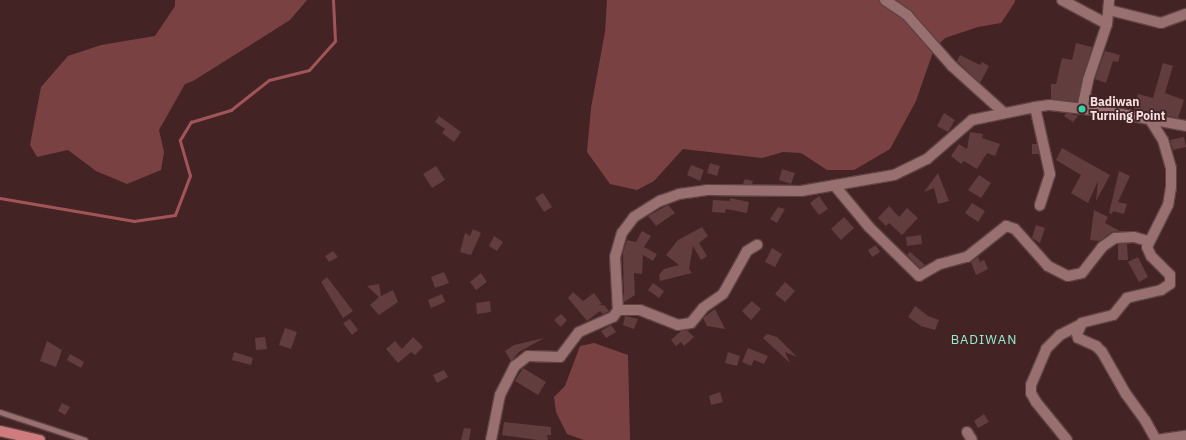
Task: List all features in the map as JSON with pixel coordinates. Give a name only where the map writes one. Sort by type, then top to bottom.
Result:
[{"type":"main road","points":[[0,431],[40,440]]},
{"type":"street","points":[[885,0],[907,15],[952,66],[1004,112]]},
{"type":"street","points":[[1062,0],[1107,24]]},
{"type":"street","points":[[1082,109],[1088,80],[1107,24],[1109,5],[1161,24],[1186,14]]},
{"type":"street","points":[[491,440],[500,395],[515,366],[528,356],[560,357],[579,332],[608,322],[618,310],[615,267],[617,246],[628,224],[645,209],[679,194],[707,190],[788,192],[835,186],[894,175],[927,159],[972,120],[1035,106],[1050,105],[1110,112],[1151,121],[1186,126]]},
{"type":"street","points":[[1035,106],[1050,174],[1040,204]]},
{"type":"street","points":[[1067,440],[1036,402],[1031,393],[1031,385],[1046,349],[1060,335],[1080,325],[1110,317],[1127,298],[1161,290],[1170,284],[1170,275],[1148,251],[1148,242],[1168,205],[1171,187],[1171,168],[1163,140],[1151,121]]},
{"type":"street","points":[[835,186],[886,245],[919,276],[940,264],[967,257],[1006,226],[1015,230],[1048,266],[1068,276],[1082,273],[1102,247],[1115,238],[1134,237],[1148,242]]},
{"type":"street","points":[[618,310],[640,310],[678,325],[691,324],[703,308],[723,294],[747,251],[757,245]]},
{"type":"street","points":[[1080,325],[1078,338],[1096,346],[1102,352],[1126,394],[1146,420],[1156,440],[1186,436]]},
{"type":"lane","points":[[0,412],[85,440]]},
{"type":"shaded area","points":[[175,0],[307,0],[290,20],[193,81],[185,84],[159,130],[164,152],[161,170],[127,184],[96,171],[68,150],[37,157],[30,145],[41,87],[68,56],[101,45],[155,36],[175,6]]},
{"type":"shaded area","points":[[607,0],[1015,0],[1015,2],[1001,23],[978,27],[945,38],[934,49],[916,101],[890,149],[854,170],[827,170],[801,153],[783,152],[762,158],[683,149],[654,181],[637,190],[610,184],[587,152],[591,108],[605,32]]},
{"type":"shaded area","points":[[594,343],[628,355],[630,440],[584,440],[567,434],[556,412],[554,397],[565,386],[580,346]]},
{"type":"building","points":[[1076,43],[1092,47],[1077,102],[1051,99],[1051,84],[1056,84],[1062,58],[1072,60]]},
{"type":"building","points":[[1105,51],[1120,55],[1118,62],[1113,61],[1106,83],[1095,79]]},
{"type":"building","points":[[960,55],[980,65],[982,62],[989,66],[980,83],[957,61]]},
{"type":"building","points":[[1163,63],[1173,66],[1165,93],[1184,100],[1178,118],[1134,109],[1138,94],[1153,98]]},
{"type":"building","points":[[944,113],[955,120],[948,132],[937,126]]},
{"type":"building","points":[[1066,113],[1078,116],[1073,122],[1064,116]]},
{"type":"building","points":[[439,116],[461,132],[454,142],[442,133],[445,129],[435,122]]},
{"type":"building","points":[[970,132],[983,134],[982,138],[1000,144],[995,156],[987,153],[977,169],[964,161],[961,164],[951,156],[959,144],[967,149]]},
{"type":"building","points":[[1184,137],[1186,147],[1173,150],[1170,140]]},
{"type":"building","points":[[1032,144],[1037,144],[1039,154],[1032,154]]},
{"type":"building","points":[[1062,148],[1110,175],[1096,201],[1098,181],[1088,203],[1071,193],[1081,175],[1056,160]]},
{"type":"building","points":[[710,163],[720,166],[717,176],[707,173]]},
{"type":"building","points":[[691,165],[704,170],[700,181],[687,175]]},
{"type":"building","points":[[436,166],[445,180],[432,188],[423,174]]},
{"type":"building","points":[[782,169],[795,173],[791,184],[779,180]]},
{"type":"building","points":[[1119,171],[1130,176],[1118,202],[1127,204],[1124,214],[1113,211],[1112,214],[1109,213]]},
{"type":"building","points":[[938,173],[949,201],[938,204],[934,188],[924,192]]},
{"type":"building","points":[[979,175],[991,183],[981,198],[968,190]]},
{"type":"building","points":[[745,179],[753,181],[752,184],[743,184]]},
{"type":"building","points":[[543,193],[552,207],[544,212],[535,198]]},
{"type":"building","points":[[819,196],[828,209],[819,215],[810,203]]},
{"type":"building","points":[[730,198],[749,202],[747,213],[726,209],[725,213],[712,212],[713,200],[730,201]]},
{"type":"building","points":[[972,203],[985,211],[978,222],[965,213]]},
{"type":"building","points":[[668,205],[675,213],[656,226],[648,216]]},
{"type":"building","points":[[889,206],[899,217],[907,208],[918,218],[902,235],[889,223],[886,226],[878,218]]},
{"type":"building","points":[[778,207],[785,209],[777,223],[770,219]]},
{"type":"building","points":[[1094,210],[1108,217],[1105,223],[1120,231],[1112,232],[1099,241],[1090,240]]},
{"type":"building","points":[[844,217],[854,228],[841,240],[831,229]]},
{"type":"building","points":[[1036,225],[1045,228],[1040,243],[1032,238]]},
{"type":"building","points":[[702,227],[708,236],[699,243],[707,256],[701,260],[693,246],[689,269],[692,273],[660,281],[659,275],[664,269],[679,265],[666,255],[678,240]]},
{"type":"building","points":[[473,229],[481,233],[471,255],[460,252],[465,233],[470,236]]},
{"type":"building","points":[[642,231],[651,236],[644,247],[657,254],[653,261],[643,255],[642,274],[634,273],[635,295],[624,302],[623,253],[627,240],[636,242]]},
{"type":"building","points":[[921,235],[922,244],[907,246],[906,237]]},
{"type":"building","points":[[494,236],[503,242],[497,251],[489,246]]},
{"type":"building","points":[[1118,244],[1127,244],[1128,260],[1118,260]]},
{"type":"building","points":[[876,245],[880,252],[872,257],[868,250]]},
{"type":"building","points":[[772,248],[782,254],[775,267],[765,262]]},
{"type":"building","points":[[333,251],[338,257],[329,262],[325,256]]},
{"type":"building","points":[[910,252],[925,265],[920,268],[907,255]]},
{"type":"building","points":[[978,257],[980,262],[984,260],[988,269],[976,275],[971,262]]},
{"type":"building","points":[[1138,257],[1148,277],[1139,282],[1128,262]]},
{"type":"building","points":[[444,272],[449,283],[435,288],[431,277]]},
{"type":"building","points":[[481,273],[487,282],[476,290],[470,282]]},
{"type":"building","points":[[327,277],[353,311],[343,318],[321,282]]},
{"type":"building","points":[[785,282],[795,291],[785,302],[775,294]]},
{"type":"building","points":[[653,283],[664,291],[659,298],[648,290]]},
{"type":"building","points":[[379,284],[381,296],[393,290],[398,302],[379,315],[370,305],[379,297],[367,286]]},
{"type":"building","points":[[573,292],[583,301],[594,293],[602,304],[599,304],[605,306],[609,311],[603,314],[600,311],[587,321],[568,298]]},
{"type":"building","points":[[442,294],[445,302],[431,308],[428,300]]},
{"type":"building","points":[[490,301],[491,312],[477,314],[476,303]]},
{"type":"building","points":[[752,301],[761,309],[751,320],[742,311]]},
{"type":"building","points":[[915,306],[928,316],[939,320],[935,330],[921,326],[908,317]]},
{"type":"building","points":[[715,309],[725,329],[707,326],[703,318]]},
{"type":"building","points":[[561,314],[567,320],[561,327],[554,320]]},
{"type":"building","points":[[625,316],[638,319],[634,329],[623,325]]},
{"type":"building","points":[[350,319],[358,330],[352,335],[343,323]]},
{"type":"building","points":[[611,325],[616,332],[606,338],[601,331]]},
{"type":"building","points":[[285,328],[297,332],[291,349],[279,345]]},
{"type":"building","points":[[687,330],[694,337],[684,346],[681,342],[676,346],[671,340],[681,331]]},
{"type":"building","points":[[767,334],[777,337],[797,357],[785,352],[790,363],[763,338]]},
{"type":"building","points":[[265,337],[267,349],[256,350],[255,338]]},
{"type":"building","points":[[413,337],[423,347],[415,355],[411,352],[398,363],[386,349],[395,341],[402,349]]},
{"type":"building","points":[[544,338],[519,352],[511,361],[505,351],[514,345]]},
{"type":"building","points":[[47,341],[62,350],[56,367],[40,361]]},
{"type":"building","points":[[748,348],[768,356],[764,364],[754,360],[751,366],[742,362]]},
{"type":"building","points":[[234,352],[253,358],[251,365],[232,360]]},
{"type":"building","points":[[728,352],[740,356],[737,366],[725,363]]},
{"type":"building","points":[[70,354],[84,362],[81,368],[67,360]]},
{"type":"building","points":[[523,368],[546,382],[538,395],[515,381]]},
{"type":"building","points":[[444,370],[448,377],[437,383],[433,375]]},
{"type":"building","points":[[720,392],[723,402],[711,405],[709,396]]},
{"type":"building","points":[[62,403],[70,407],[65,415],[58,411]]},
{"type":"building","points":[[984,414],[989,422],[978,428],[974,421]]},
{"type":"building","points":[[504,422],[551,427],[551,435],[547,435],[548,440],[537,440],[502,435]]},
{"type":"building","points":[[464,428],[471,429],[469,440],[461,440]]},
{"type":"waterway","points":[[0,198],[134,221],[175,215],[190,176],[180,140],[191,122],[231,110],[269,80],[309,70],[335,41],[333,0]]},
{"type":"place","name":"Badiwan Turning Point","points":[[1082,109]]},
{"type":"district","name":"BADIWAN","points":[[984,340]]}]
